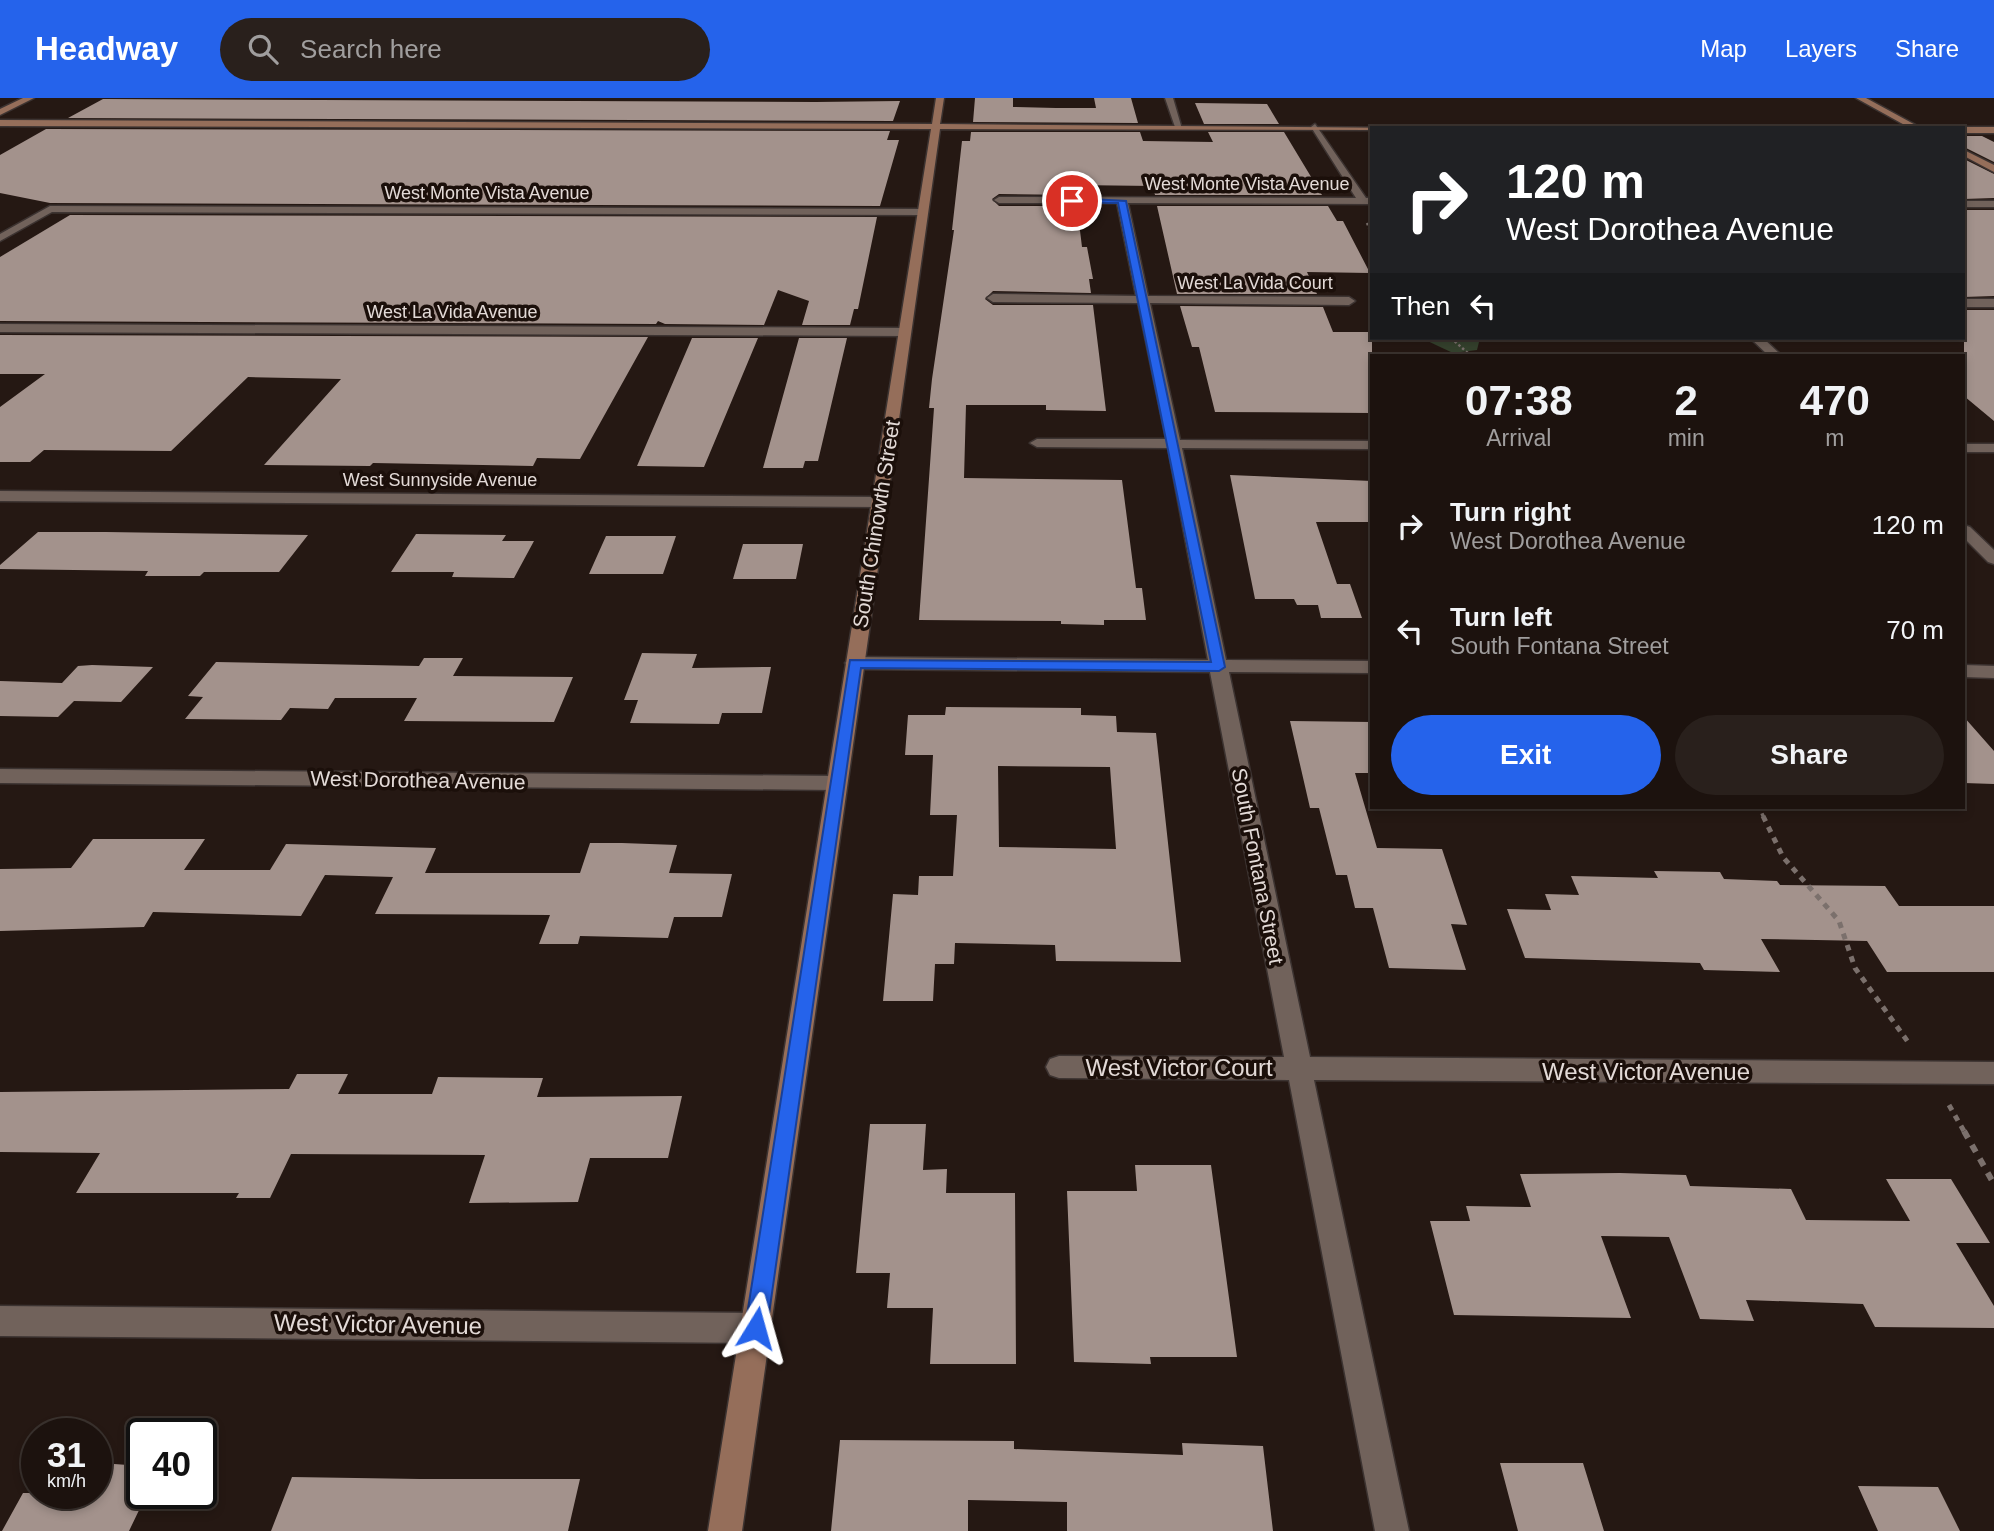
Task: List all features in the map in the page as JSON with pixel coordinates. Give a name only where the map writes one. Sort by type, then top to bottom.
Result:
[{"type":"street","points":[[0,103],[11,98]]},
{"type":"street","points":[[0,112],[30,98]]},
{"type":"street","name":"South Chinowth Street","points":[[726,1531],[940,98]]},
{"type":"street","points":[[1169,98],[1178,127]]},
{"type":"street","points":[[1860,98],[1913,126]]},
{"type":"street","points":[[0,122],[1370,128]]},
{"type":"street","points":[[1315,127],[1367,201]]},
{"type":"street","points":[[1965,130],[1994,130]]},
{"type":"street","points":[[1965,154],[1994,169]]},
{"type":"street","name":"West Monte Vista Avenue","points":[[999,200],[1367,201]]},
{"type":"street","name":"South Fontana Street","points":[[1122,201],[1174,444],[1392,1531]]},
{"type":"street","points":[[1965,204],[1994,204]]},
{"type":"street","name":"West Monte Vista Avenue","points":[[0,238],[50,209],[923,212]]},
{"type":"street","name":"West La Vida Court","points":[[993,298],[1349,301]]},
{"type":"street","points":[[1965,303],[1994,303]]},
{"type":"street","name":"West La Vida Avenue","points":[[0,328],[905,332]]},
{"type":"street","points":[[1758,340],[1773,354]]},
{"type":"street","points":[[1037,443],[1370,445]]},
{"type":"street","points":[[1965,448],[1994,448]]},
{"type":"street","name":"West Sunnyside Avenue","points":[[0,496],[879,502]]},
{"type":"street","points":[[1965,531],[1994,559]]},
{"type":"street","points":[[855,663],[1370,667]]},
{"type":"street","points":[[1965,671],[1994,671]]},
{"type":"street","name":"West Dorothea Avenue","points":[[0,776],[837,783]]},
{"type":"street","name":"West Victor Court","points":[[1059,1067],[1299,1067]]},
{"type":"street","name":"West Victor Avenue","points":[[1299,1067],[1994,1073]]},
{"type":"street","name":"West Victor Avenue","points":[[0,1321],[756,1328]]},
{"type":"path","points":[[1453,340],[1469,354]]},
{"type":"path","points":[[1760,809],[1770,837],[1840,923],[1847,955],[1888,1010],[1974,1144],[1994,1184]]},
{"type":"green space","points":[[1425,340],[1480,340],[1477,350],[1453,353]]},
{"type":"building","points":[[975,98],[1013,98],[1013,107],[1096,108],[1094,98],[1131,98],[1138,123],[973,122]]},
{"type":"building","points":[[103,99],[900,101],[893,121],[68,118]]},
{"type":"building","points":[[1195,103],[1267,104],[1279,124],[1204,124]]},
{"type":"building","points":[[46,129],[890,131],[887,140],[899,140],[880,206],[50,203],[0,193],[0,155]]},
{"type":"building","points":[[971,132],[1140,132],[1143,141],[1213,142],[1208,132],[1284,132],[1322,195],[1155,195],[1153,186],[1074,185],[1076,195],[999,194],[992,199],[999,206],[1077,206],[1082,247],[1087,247],[1093,279],[1089,279],[1091,293],[993,291],[985,299],[993,305],[1093,305],[1106,411],[1046,410],[1046,405],[966,405],[964,478],[1122,480],[1136,588],[1142,588],[1146,620],[1104,620],[1104,625],[1061,624],[1061,621],[919,620],[934,408],[929,408],[932,379],[954,230],[962,141],[970,141]]},
{"type":"building","points":[[1965,136],[1982,136],[1994,142],[1994,162],[1965,148]]},
{"type":"building","points":[[1965,160],[1994,174],[1994,198],[1965,199]]},
{"type":"building","points":[[1157,206],[1328,206],[1337,221],[1343,221],[1370,273],[1307,272],[1317,294],[1177,294]]},
{"type":"building","points":[[1965,210],[1994,210],[1994,296],[1965,297]]},
{"type":"building","points":[[70,215],[877,217],[858,309],[854,309],[850,325],[802,325],[809,301],[778,290],[764,325],[665,324],[658,321],[656,324],[0,321],[0,257]]},
{"type":"building","points":[[1180,306],[1323,307],[1333,332],[1370,332],[1370,413],[1215,412],[1199,347],[1192,347]]},
{"type":"building","points":[[1965,310],[1994,310],[1994,421],[1965,397]]},
{"type":"building","points":[[0,335],[648,337],[580,459],[537,458],[533,466],[373,463],[370,466],[264,465],[341,379],[248,377],[171,451],[44,450],[30,462],[0,462],[0,407],[45,374],[0,374]]},
{"type":"building","points":[[692,338],[758,338],[704,467],[637,466]]},
{"type":"building","points":[[799,338],[847,338],[818,461],[805,461],[803,468],[763,468]]},
{"type":"building","points":[[1230,475],[1370,481],[1370,522],[1316,522],[1337,584],[1350,584],[1362,618],[1321,618],[1318,605],[1297,605],[1294,599],[1255,599]]},
{"type":"building","points":[[38,532],[308,535],[279,572],[204,572],[200,576],[145,576],[148,571],[0,569],[0,565]]},
{"type":"building","points":[[416,534],[506,535],[502,541],[534,541],[514,578],[452,577],[454,572],[391,572]]},
{"type":"building","points":[[606,536],[676,536],[663,574],[589,574]]},
{"type":"building","points":[[743,544],[803,544],[796,579],[733,579]]},
{"type":"building","points":[[642,653],[697,654],[692,668],[771,667],[762,713],[722,713],[719,724],[630,723],[638,700],[624,700]]},
{"type":"building","points":[[424,658],[463,658],[453,676],[573,677],[554,722],[404,721],[417,698],[335,698],[328,709],[290,708],[281,720],[185,719],[203,697],[188,696],[216,662],[419,666]]},
{"type":"building","points":[[78,666],[153,667],[121,702],[74,701],[58,717],[0,716],[0,681],[62,683]]},
{"type":"building","points":[[946,707],[1081,708],[1081,715],[1116,716],[1117,732],[1156,733],[1181,962],[1056,961],[1055,945],[955,943],[954,964],[935,964],[933,1001],[883,1001],[893,894],[918,895],[919,876],[953,876],[957,815],[930,815],[933,755],[905,755],[908,715],[945,715]],"holes":[[[998,766],[1110,767],[1116,849],[999,847]]]},
{"type":"building","points":[[1965,718],[1994,751],[1994,784],[1965,783]]},
{"type":"building","points":[[1290,721],[1370,722],[1370,773],[1355,773],[1377,848],[1442,849],[1467,925],[1451,924],[1466,970],[1389,968],[1373,908],[1355,908],[1347,875],[1336,875],[1319,808],[1310,808]]},
{"type":"building","points":[[93,839],[205,839],[184,870],[270,870],[286,844],[436,848],[425,873],[580,873],[590,843],[622,843],[677,845],[669,873],[732,874],[722,917],[674,917],[668,938],[580,936],[578,944],[539,944],[550,915],[375,914],[393,877],[325,875],[301,916],[153,912],[144,927],[0,931],[0,869],[71,868]]},
{"type":"building","points":[[1654,871],[1720,872],[1724,879],[1777,881],[1780,885],[1885,886],[1899,906],[1994,906],[1994,972],[1887,972],[1867,941],[1761,939],[1780,972],[1704,970],[1700,963],[1525,958],[1507,909],[1551,910],[1545,894],[1579,895],[1571,876],[1658,878]]},
{"type":"building","points":[[297,1074],[348,1074],[338,1094],[432,1094],[438,1077],[543,1078],[537,1097],[682,1096],[668,1158],[590,1158],[578,1202],[469,1203],[485,1155],[291,1154],[270,1198],[236,1198],[239,1193],[76,1193],[100,1153],[0,1152],[0,1092],[289,1089]]},
{"type":"building","points":[[870,1124],[926,1124],[923,1170],[947,1169],[946,1193],[1015,1193],[1016,1364],[930,1364],[933,1308],[887,1308],[890,1273],[856,1273]]},
{"type":"building","points":[[1135,1165],[1211,1165],[1237,1357],[1150,1357],[1151,1364],[1074,1362],[1067,1191],[1137,1191]]},
{"type":"building","points":[[1520,1174],[1686,1175],[1690,1186],[1791,1189],[1806,1220],[1910,1221],[1886,1179],[1951,1179],[1990,1243],[1956,1243],[1994,1306],[1994,1328],[1875,1327],[1863,1304],[1746,1300],[1754,1321],[1700,1319],[1669,1237],[1601,1236],[1631,1318],[1454,1315],[1430,1221],[1470,1221],[1466,1206],[1531,1207]]},
{"type":"building","points":[[840,1440],[1014,1441],[1014,1449],[1183,1455],[1182,1443],[1263,1446],[1273,1531],[1067,1531],[1067,1502],[968,1500],[968,1531],[831,1531]]},
{"type":"building","points":[[1500,1463],[1583,1463],[1604,1531],[1518,1531]]},
{"type":"building","points":[[114,1464],[126,1465],[126,1509],[140,1509],[129,1531],[2,1531],[21,1497],[21,1509],[112,1509]]},
{"type":"building","points":[[292,1477],[580,1479],[568,1531],[271,1531]]},
{"type":"building","points":[[1858,1486],[1938,1487],[1960,1531],[1878,1531]]},
{"type":"route","points":[[756,1328],[855,663],[1219,667],[1122,201],[1072,201]]}]
